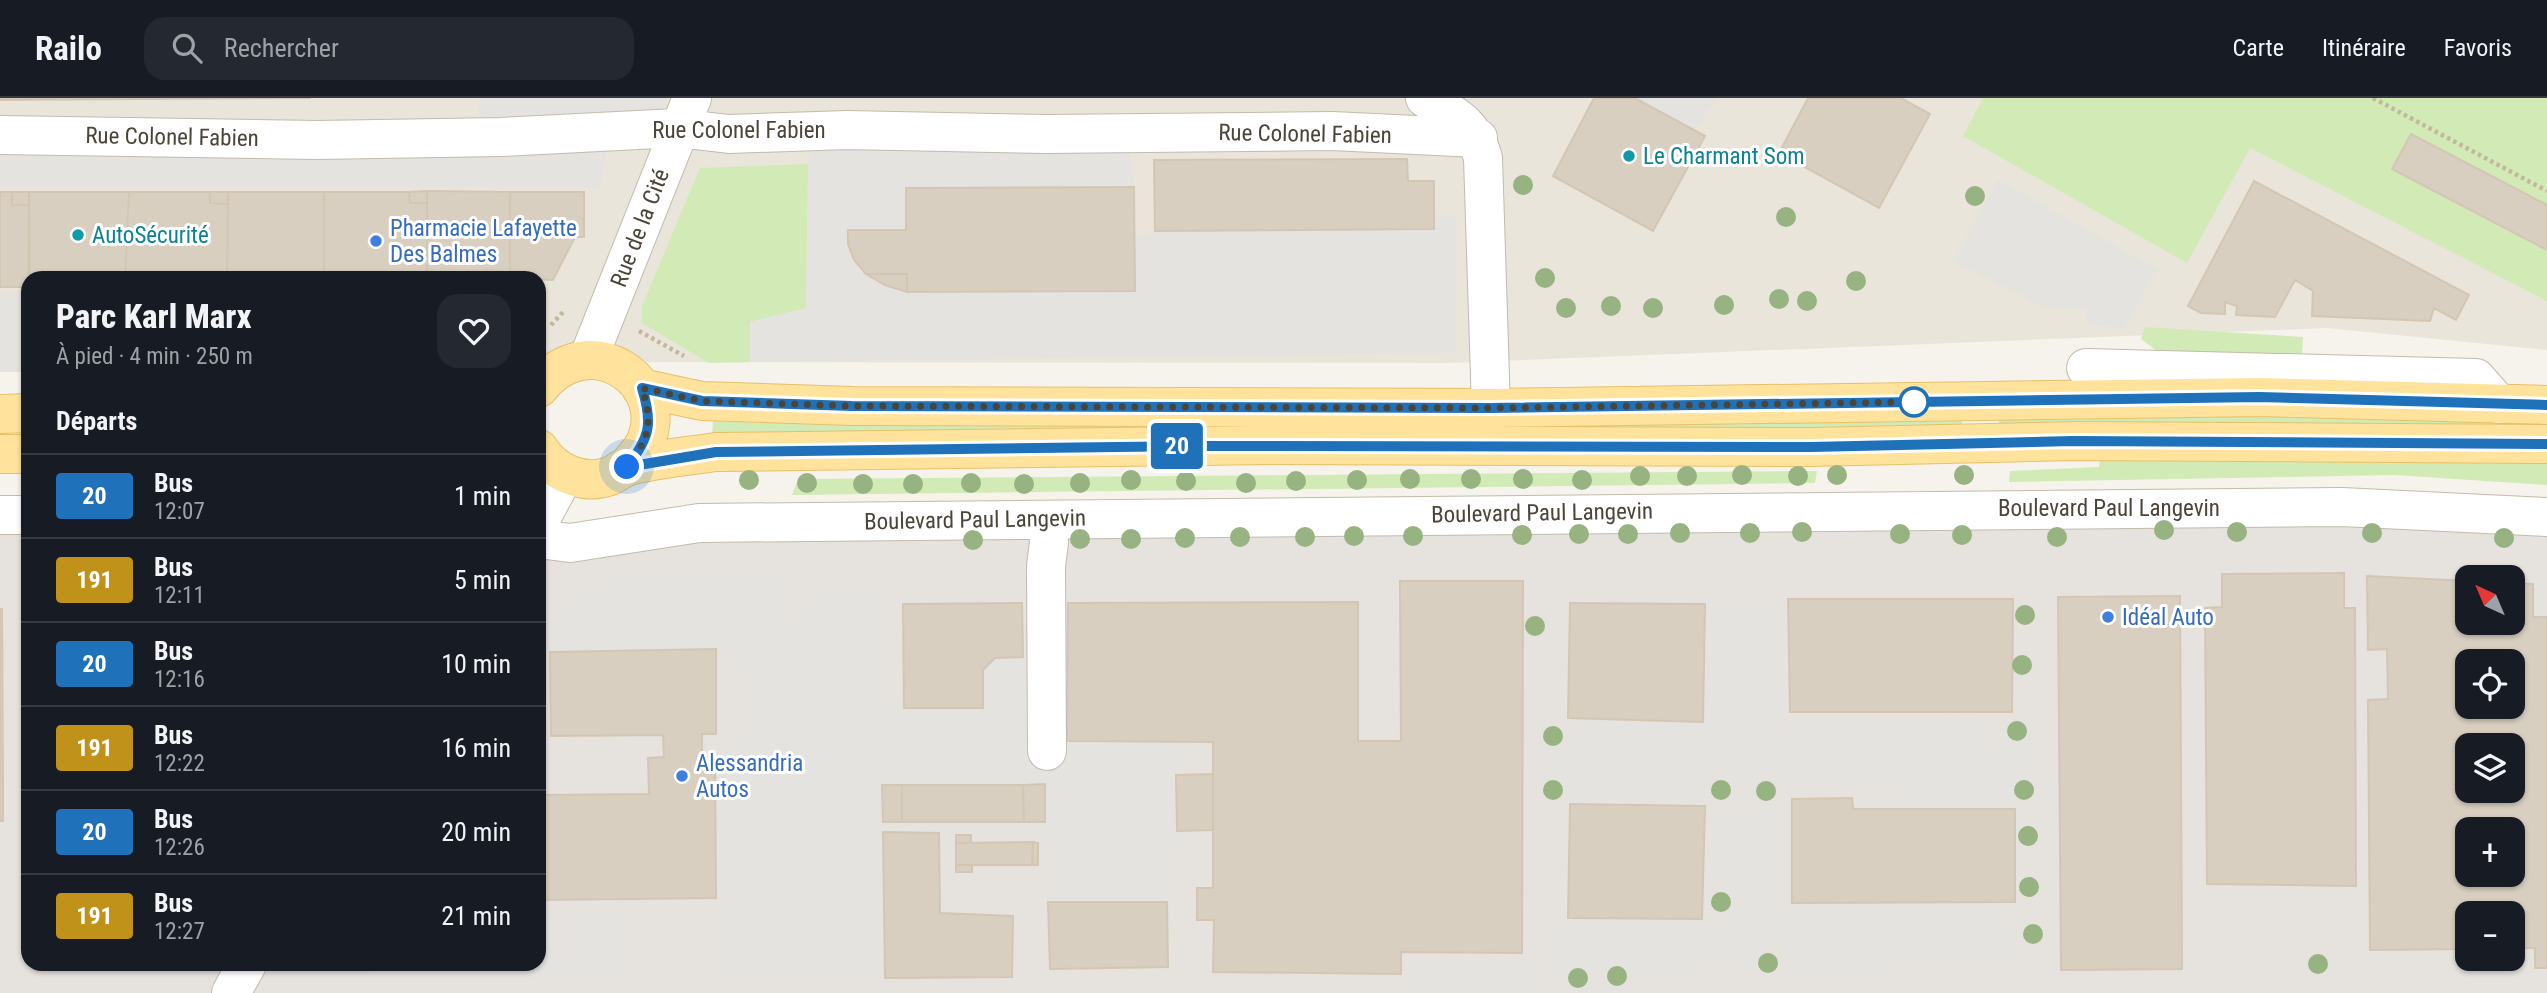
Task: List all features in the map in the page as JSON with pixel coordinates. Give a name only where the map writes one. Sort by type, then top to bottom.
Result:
[{"type":"main road","points":[[546,379],[567,363],[588,359],[628,372],[642,388],[650,415],[644,444],[627,467]]},
{"type":"main road","points":[[642,388],[702,401],[852,406],[1490,408],[2259,397],[2547,405]]},
{"type":"main road","points":[[0,414],[21,414]]},
{"type":"main road","points":[[547,461],[586,479],[608,477],[627,467],[716,452],[1182,446],[1811,447],[2073,441],[2547,444]]},
{"type":"main road","points":[[0,454],[21,454]]},
{"type":"street","points":[[1425,98],[1472,131],[1483,158],[1490,408]]},
{"type":"street","name":"Rue Colonel Fabien","points":[[0,135],[317,140],[501,137],[685,113],[729,134],[847,130],[1046,134],[1472,131]]},
{"type":"street","name":"Rue de la Cité","points":[[588,359],[625,271],[685,113]]},
{"type":"street","points":[[2086,368],[2476,378],[2499,404]]},
{"type":"street","name":"Boulevard Paul Langevin","points":[[546,540],[570,543],[699,523],[2342,507],[2547,517]]},
{"type":"street","points":[[0,515],[21,515]]},
{"type":"street","points":[[1047,751],[1046,566],[1049,541]]},
{"type":"street","points":[[231,993],[243,971]]},
{"type":"path","points":[[2373,98],[2547,191]]},
{"type":"shaded area","points":[[0,98],[2547,98],[2547,350],[2327,328],[1451,363],[546,362],[546,271],[21,271],[21,362],[0,362]]},
{"type":"shaded area","points":[[479,98],[666,98],[661,110],[479,121]]},
{"type":"shaded area","points":[[1635,98],[1717,98],[1695,130]]},
{"type":"shaded area","points":[[1129,146],[1134,187],[907,188],[906,230],[848,230],[850,253],[866,274],[885,285],[907,292],[1134,291],[1134,239],[1155,231],[1434,229],[1434,214],[1457,217],[1456,353],[750,362],[750,322],[806,308],[809,150]]},
{"type":"shaded area","points":[[607,149],[600,187],[0,187],[0,152]]},
{"type":"shaded area","points":[[1998,180],[2157,269],[2125,328],[2087,325],[2087,310],[2042,306],[1953,261]]},
{"type":"shaded area","points":[[0,293],[21,294],[21,372],[0,372]]},
{"type":"shaded area","points":[[2433,522],[2547,529],[2547,993],[0,993],[0,531],[21,531],[21,971],[546,971],[546,527]]},
{"type":"shaded area","points":[[788,578],[793,629],[828,588],[884,589],[883,708],[983,708],[983,670],[995,658],[1023,657],[1067,671],[1068,741],[1178,742],[1177,831],[1167,902],[1048,902],[1045,784],[883,785],[885,978],[725,980],[716,898],[715,757],[754,731],[750,682],[715,649],[550,652],[549,625],[583,591],[601,597],[619,579]]},
{"type":"shaded area","points":[[1705,604],[1775,605],[1772,778],[1706,777],[1705,806],[1570,804],[1570,784],[1542,784],[1543,741],[1574,741],[1575,720],[1702,722]]},
{"type":"shaded area","points":[[1783,717],[1979,720],[1981,743],[2034,742],[2035,782],[2016,795],[1898,799],[1897,784],[1781,788]]},
{"type":"shaded area","points":[[1711,808],[1776,809],[1770,942],[1748,967],[1553,971],[1552,928],[1738,923],[1737,890],[1710,893]]},
{"type":"shaded area","points":[[1781,914],[2009,915],[2010,964],[1781,972]]},
{"type":"shaded area","points":[[621,916],[625,974],[374,980],[372,971],[546,971],[546,920]]},
{"type":"shaded area","points":[[1412,960],[1531,961],[1531,992],[1411,991]]},
{"type":"green space","points":[[1983,98],[2547,98],[2547,301],[2250,148],[2187,263],[1963,136]]},
{"type":"green space","points":[[808,164],[806,309],[750,322],[750,362],[709,363],[642,323],[642,306],[700,168]]},
{"type":"green space","points":[[2145,327],[2303,337],[2302,354],[2161,354],[2141,339]]},
{"type":"green space","points":[[1962,413],[1962,432],[712,439],[713,418]]},
{"type":"green space","points":[[1999,413],[2547,414],[2547,435],[1999,430]]},
{"type":"green space","points":[[2101,452],[2547,455],[2547,485],[2395,475],[2009,482],[2010,471],[2099,467]]},
{"type":"green space","points":[[1817,471],[1815,483],[792,495],[798,479]]},
{"type":"building","points":[[0,98],[311,98],[0,100]]},
{"type":"building","name":"Le Charmant Som","points":[[1594,98],[1635,98],[1705,136],[1653,231],[1553,176]]},
{"type":"building","name":"Le Charmant Som","points":[[1808,98],[1901,98],[1930,114],[1879,208],[1779,153]]},
{"type":"building","points":[[2411,134],[2547,205],[2547,250],[2392,169]]},
{"type":"building","points":[[1407,159],[1408,181],[1434,181],[1434,229],[1155,231],[1154,160]]},
{"type":"building","points":[[2254,181],[2469,295],[2456,320],[2434,308],[2430,321],[2312,316],[2313,291],[2295,280],[2275,317],[2236,315],[2237,306],[2225,302],[2225,314],[2201,313],[2188,306]]},
{"type":"building","points":[[1134,187],[1135,291],[907,292],[907,274],[866,274],[854,260],[848,244],[848,230],[906,230],[906,188]]},
{"type":"building","points":[[427,191],[427,203],[410,203],[409,192]]},
{"type":"building","points":[[427,191],[510,192],[510,271],[427,271]]},
{"type":"building","points":[[0,192],[12,192],[12,205],[29,205],[28,271],[21,271],[21,287],[0,287]]},
{"type":"building","points":[[12,192],[29,192],[29,205],[12,205]]},
{"type":"building","name":"AutoSécurité","points":[[29,192],[129,192],[125,271],[30,271]]},
{"type":"building","points":[[129,192],[210,192],[210,203],[228,204],[227,271],[125,271]]},
{"type":"building","points":[[210,192],[228,192],[228,204],[210,203]]},
{"type":"building","name":"Pharmacie Lafayette Des Balmes","points":[[228,192],[324,192],[324,271],[227,271]]},
{"type":"building","name":"Pharmacie Lafayette Des Balmes","points":[[324,192],[409,192],[410,203],[427,203],[427,271],[324,271]]},
{"type":"building","points":[[510,192],[584,192],[584,237],[575,237],[553,280],[546,280],[546,271],[510,271]]},
{"type":"building","points":[[866,274],[907,274],[907,292],[885,285]]},
{"type":"building","points":[[2344,573],[2344,608],[2355,608],[2356,886],[2207,884],[2205,608],[2222,607],[2222,574]]},
{"type":"building","points":[[2367,576],[2455,580],[2455,635],[2525,635],[2525,584],[2533,584],[2533,617],[2547,617],[2547,968],[2535,968],[2535,948],[2525,948],[2525,901],[2455,901],[2455,949],[2370,950],[2368,700],[2388,699],[2387,649],[2368,650]]},
{"type":"building","points":[[1400,581],[1523,581],[1522,953],[1401,952],[1401,974],[1213,972],[1214,920],[1197,920],[1197,888],[1213,888],[1213,742],[1067,741],[1068,603],[1358,602],[1358,741],[1401,741]]},
{"type":"building","points":[[2180,596],[2182,969],[2061,970],[2058,597]]},
{"type":"building","points":[[1788,599],[2013,599],[2012,712],[1790,712]]},
{"type":"building","points":[[1022,603],[1023,657],[995,658],[983,670],[983,708],[904,708],[903,604]]},
{"type":"building","points":[[1570,603],[1705,604],[1703,722],[1568,718]]},
{"type":"building","points":[[2,609],[3,781],[0,781]]},
{"type":"building","name":"Alessandria Autos","points":[[716,649],[716,734],[702,734],[702,756],[715,757],[716,898],[546,900],[546,795],[649,794],[648,758],[664,757],[663,735],[551,736],[550,652]]},
{"type":"building","points":[[1213,774],[1213,830],[1177,831],[1176,775]]},
{"type":"building","points":[[0,781],[3,781],[3,821],[0,821]]},
{"type":"building","points":[[1045,784],[1045,822],[1024,822],[1023,785]]},
{"type":"building","points":[[882,785],[902,785],[902,822],[883,822]]},
{"type":"building","points":[[902,785],[1023,785],[1024,822],[902,822]]},
{"type":"building","points":[[1852,798],[1853,809],[2015,809],[2015,902],[1792,903],[1792,799]]},
{"type":"building","points":[[1570,804],[1705,806],[1702,919],[1568,918]]},
{"type":"building","points":[[883,832],[939,833],[940,913],[1013,916],[1012,977],[885,978]]},
{"type":"building","points":[[956,835],[971,835],[971,843],[956,843]]},
{"type":"building","points":[[1033,842],[1032,865],[956,865],[956,843]]},
{"type":"building","points":[[1033,842],[1038,843],[1038,865],[1032,865]]},
{"type":"building","points":[[956,865],[972,865],[972,872],[956,872]]},
{"type":"building","points":[[1048,902],[1167,902],[1168,967],[1050,969]]},
{"type":"bus line","name":"20","points":[[2547,405],[2259,397],[1490,408],[852,406],[702,401],[642,388],[650,415],[644,444],[627,467],[716,452],[1198,446],[1811,447],[2073,441],[2547,444]]},
{"type":"place","name":"Le Charmant Som","points":[[1629,156]]},
{"type":"place","name":"AutoSécurité","points":[[78,235]]},
{"type":"place","name":"Pharmacie Lafayette Des Balmes","points":[[376,241]]},
{"type":"place","name":"Idéal Auto","points":[[2108,617]]},
{"type":"place","name":"Alessandria Autos","points":[[682,776]]},
{"type":"route","points":[[627,467],[644,444],[650,415],[642,388],[702,401],[852,406],[1490,408],[1914,402]]}]
